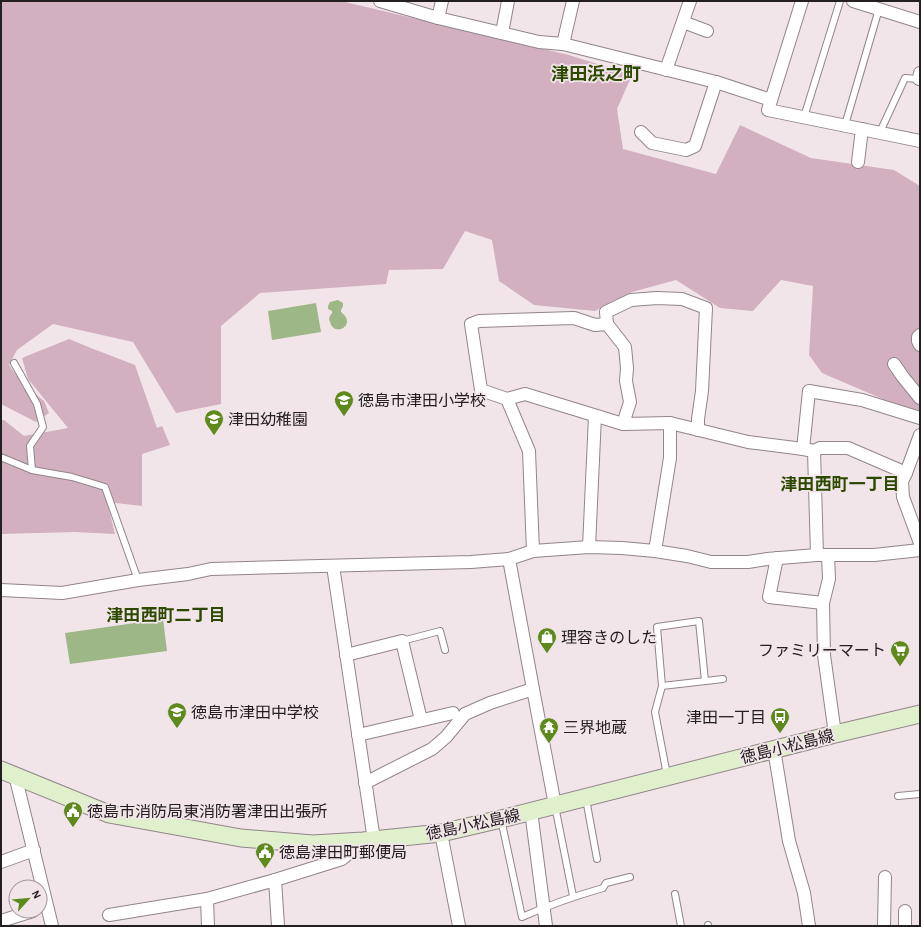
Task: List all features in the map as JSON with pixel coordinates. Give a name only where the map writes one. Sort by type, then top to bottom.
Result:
[{"type":"main road","name":"徳島小松島線","points":[[8,772],[109,814],[241,838],[313,844],[368,841],[440,833],[501,819],[774,749],[920,714]]},
{"type":"street","points":[[380,1],[438,18],[539,42],[563,44],[716,82],[771,100]]},
{"type":"street","points":[[438,18],[442,1]]},
{"type":"street","points":[[502,33],[508,1]]},
{"type":"street","points":[[563,44],[573,1]]},
{"type":"street","points":[[666,70],[690,1]]},
{"type":"street","points":[[802,1],[776,65],[771,100],[768,110],[920,141]]},
{"type":"street","points":[[853,1],[920,22]]},
{"type":"street","points":[[683,22],[707,31]]},
{"type":"street","points":[[640,132],[652,143],[686,150],[695,146],[716,82]]},
{"type":"street","points":[[858,162],[862,129]]},
{"type":"street","points":[[624,424],[630,402],[626,381],[626,347],[607,324],[606,312],[632,300],[657,298],[682,299],[706,308],[702,391],[698,430]]},
{"type":"street","points":[[607,324],[595,325],[574,318],[478,321],[471,324],[481,390],[508,399],[525,394],[624,424],[670,423],[748,442],[808,450],[820,448],[848,448],[906,473]]},
{"type":"street","points":[[920,335],[918,337],[918,341],[920,345]]},
{"type":"street","points":[[894,364],[920,398]]},
{"type":"street","points":[[835,734],[824,655],[823,603],[829,579],[822,555],[808,450],[809,391],[862,400],[920,418]]},
{"type":"street","points":[[508,399],[529,451],[533,551]]},
{"type":"street","points":[[589,547],[595,416]]},
{"type":"street","points":[[655,551],[670,458],[670,423]]},
{"type":"street","points":[[920,435],[902,481],[903,497],[920,543]]},
{"type":"street","points":[[1,590],[62,593],[138,580],[188,574],[211,569],[471,562],[509,559],[533,551],[589,547],[655,551],[687,556],[711,562],[748,562],[777,558],[822,555],[874,555],[920,550]]},
{"type":"street","points":[[777,558],[769,597],[823,603]]},
{"type":"street","points":[[509,559],[555,805]]},
{"type":"street","points":[[109,915],[207,899],[275,880],[342,858],[368,841],[365,783],[333,566]]},
{"type":"street","points":[[346,655],[402,641],[421,720]]},
{"type":"street","points":[[365,783],[432,749],[446,737],[465,714],[490,703],[533,689]]},
{"type":"street","points":[[358,735],[453,713]]},
{"type":"street","points":[[774,749],[789,841],[804,893],[809,926]]},
{"type":"street","points":[[8,772],[34,850],[39,879]]},
{"type":"street","points":[[531,811],[546,926]]},
{"type":"street","points":[[440,833],[459,926]]},
{"type":"street","points":[[1,862],[34,850]]},
{"type":"street","points":[[884,876],[884,926]]},
{"type":"street","points":[[275,880],[278,926]]},
{"type":"street","points":[[207,899],[208,926]]},
{"type":"street","points":[[905,911],[905,926]]},
{"type":"lane","points":[[804,117],[840,1]]},
{"type":"lane","points":[[845,125],[879,9]]},
{"type":"lane","points":[[880,132],[905,78],[920,77]]},
{"type":"lane","points":[[14,363],[37,404],[43,427],[30,446],[32,470]]},
{"type":"lane","points":[[3,458],[32,470],[72,477],[105,487],[138,580]]},
{"type":"lane","points":[[668,776],[655,712],[662,686],[657,627],[699,621],[705,681]]},
{"type":"lane","points":[[402,641],[440,631],[445,650]]},
{"type":"lane","points":[[662,686],[723,678]]},
{"type":"lane","points":[[898,796],[920,794]]},
{"type":"lane","points":[[586,797],[597,860]]},
{"type":"lane","points":[[555,805],[573,896]]},
{"type":"lane","points":[[501,819],[522,917],[573,896],[604,888],[606,883],[630,877]]},
{"type":"lane","points":[[675,894],[682,926]]},
{"type":"shaded area","points":[[1,1],[341,1],[569,55],[632,75],[617,109],[623,149],[716,174],[740,125],[811,158],[894,170],[920,186],[920,415],[822,373],[809,355],[813,286],[781,280],[753,311],[720,308],[676,280],[632,292],[595,311],[534,305],[499,281],[492,240],[465,231],[443,269],[389,270],[386,284],[260,293],[221,326],[221,404],[176,413],[133,342],[53,324],[17,350],[9,365],[22,383],[44,401],[49,413],[36,422],[1,404]]},
{"type":"shaded area","points":[[338,300],[343,303],[341,312],[346,317],[347,321],[343,328],[336,329],[332,327],[329,319],[332,311],[328,309],[328,306],[330,302]]},
{"type":"shaded area","points":[[316,303],[321,332],[272,340],[268,311]]},
{"type":"shaded area","points":[[69,339],[135,365],[157,428],[162,426],[170,445],[142,454],[142,506],[107,502],[115,534],[75,532],[1,534],[1,420],[4,420],[24,436],[68,428],[28,379],[22,358]]},
{"type":"shaded area","points":[[163,619],[167,651],[70,664],[65,633]]},
{"type":"place","name":"徳島市津田小学校","points":[[344,417]]},
{"type":"place","name":"津田幼稚園","points":[[214,436]]},
{"type":"place","name":"理容きのした","points":[[547,654]]},
{"type":"place","name":"ファミリーマート","points":[[900,667]]},
{"type":"place","name":"徳島市津田中学校","points":[[177,729]]},
{"type":"place","name":"津田一丁目","points":[[780,734]]},
{"type":"place","name":"三界地蔵","points":[[549,744]]},
{"type":"place","name":"徳島市消防局東消防署津田出張所","points":[[73,828]]},
{"type":"place","name":"徳島津田町郵便局","points":[[265,869]]},
{"type":"district","name":"津田浜之町","points":[[596,74]]},
{"type":"district","name":"津田西町一丁目","points":[[840,484]]},
{"type":"district","name":"津田西町二丁目","points":[[166,615]]}]
